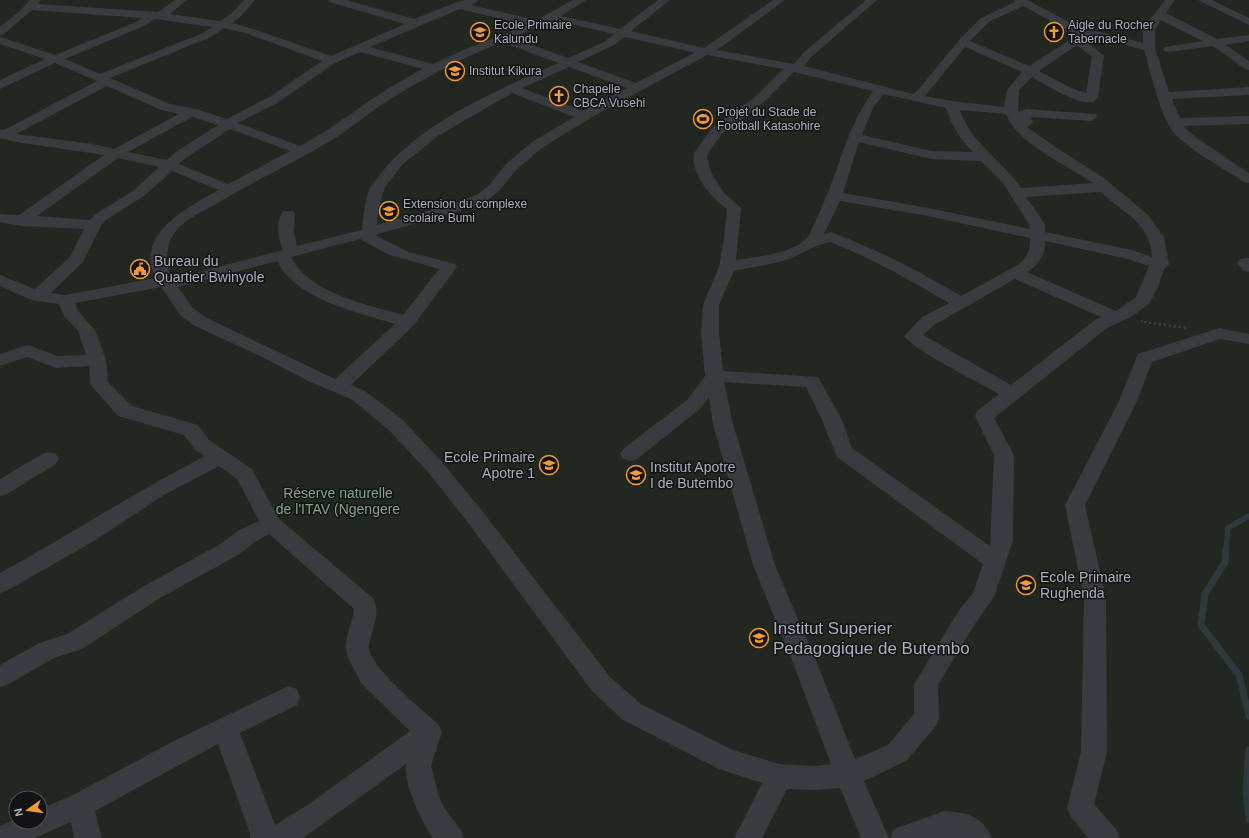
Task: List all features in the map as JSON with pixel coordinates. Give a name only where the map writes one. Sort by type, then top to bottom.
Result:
[{"type":"street","points":[[102,11],[119,0]]},
{"type":"street","points":[[0,85],[55,59],[140,24],[182,0]]},
{"type":"street","points":[[5,138],[104,79],[207,35],[236,15],[250,0]]},
{"type":"street","points":[[333,0],[388,14],[417,24]]},
{"type":"street","points":[[444,0],[458,5],[538,24]]},
{"type":"street","points":[[37,296],[63,274],[77,259],[89,238],[94,225],[102,217],[139,193],[169,166],[228,124],[273,100],[331,60],[458,5],[475,0]]},
{"type":"street","points":[[581,0],[538,24],[464,53],[433,68],[378,101],[331,135],[229,189],[183,217],[169,229],[159,251],[159,268],[166,283],[187,312],[201,322],[358,395],[395,424],[415,443],[476,518],[601,684],[632,712],[728,761],[780,776],[815,778],[848,775],[897,753],[927,718],[926,684],[966,617],[982,597],[1002,541],[1004,456],[984,416],[1011,393],[1057,360],[1101,324],[1125,313],[1143,300],[1150,287],[1158,264],[1161,265],[1160,248],[1148,224],[1138,212],[1105,187],[1076,166],[1038,143],[1019,125],[1010,112],[1013,88],[1030,71],[1079,36],[1100,34],[1149,48]]},
{"type":"street","points":[[366,233],[370,210],[378,187],[398,161],[433,133],[513,88],[608,44],[665,0]]},
{"type":"street","points":[[0,280],[37,296],[66,300],[166,283],[366,233],[464,206],[483,197],[495,187],[511,167],[531,150],[584,116],[705,51],[753,21],[780,0]]},
{"type":"street","points":[[872,0],[807,55],[759,100],[717,131],[701,153],[701,164],[705,174],[720,196],[734,208],[727,267],[711,304],[710,333],[714,376],[727,438],[764,565],[805,662],[848,775],[875,838]]},
{"type":"street","points":[[1170,0],[1149,29],[1149,48],[1164,96],[1175,122],[1180,130],[1189,139],[1243,169],[1249,179]]},
{"type":"street","points":[[1203,0],[1246,20]]},
{"type":"street","points":[[915,98],[923,92],[963,42],[985,20],[1021,1],[1079,36],[1098,56],[1092,97],[1090,99],[1067,91],[1030,71],[963,42]]},
{"type":"street","points":[[0,32],[33,3],[156,16],[221,25],[249,31],[331,60]]},
{"type":"street","points":[[1159,14],[1216,43],[1249,66]]},
{"type":"street","points":[[553,17],[705,51],[794,68],[915,98],[1010,112]]},
{"type":"street","points":[[501,38],[571,62],[638,88]]},
{"type":"street","points":[[1169,49],[1249,38]]},
{"type":"street","points":[[0,40],[55,59],[166,107],[191,112],[228,124],[301,151]]},
{"type":"street","points":[[360,48],[433,68]]},
{"type":"street","points":[[513,88],[584,116]]},
{"type":"street","points":[[813,241],[835,196],[854,137],[867,108],[880,90]]},
{"type":"street","points":[[1164,96],[1249,91]]},
{"type":"street","points":[[952,104],[957,121],[970,142],[983,157],[1007,179],[1018,193],[1037,224],[1038,248],[1033,260],[1026,267],[928,321],[913,336],[934,350],[1011,393]]},
{"type":"street","points":[[22,221],[73,181],[116,153],[163,129],[191,112]]},
{"type":"street","points":[[1019,125],[1026,123],[1023,114],[1027,113],[1091,117]]},
{"type":"street","points":[[1175,122],[1248,121]]},
{"type":"street","points":[[854,137],[931,154],[983,157]]},
{"type":"street","points":[[5,138],[93,148],[116,153],[169,166],[229,189]]},
{"type":"street","points":[[1018,193],[1105,187]]},
{"type":"street","points":[[835,196],[928,212],[1132,255],[1158,264]]},
{"type":"street","points":[[288,214],[284,231],[292,273],[309,286],[352,305],[407,322]]},
{"type":"street","points":[[0,218],[22,221],[94,225]]},
{"type":"street","points":[[338,387],[407,322],[448,267],[400,254],[377,245],[366,233]]},
{"type":"street","points":[[727,267],[779,257],[800,249],[813,241],[831,237],[864,250],[914,275],[961,303]]},
{"type":"street","points":[[1249,263],[1246,263],[1249,267]]},
{"type":"street","points":[[1015,273],[1115,318]]},
{"type":"street","points":[[66,300],[70,312],[86,330],[96,360],[99,384],[125,411],[191,430],[202,445],[210,462],[245,474],[271,524],[365,606],[366,618],[357,648],[370,676],[429,732]]},
{"type":"street","points":[[1106,838],[1080,808],[1094,752],[1095,598],[1075,505],[1127,403],[1144,358],[1219,333],[1249,339]]},
{"type":"street","points":[[0,360],[28,351],[56,362],[96,360]]},
{"type":"street","points":[[630,454],[694,404],[714,376]]},
{"type":"street","points":[[714,376],[812,380],[832,420],[844,452],[995,561]]},
{"type":"street","points":[[0,489],[49,459]]},
{"type":"street","points":[[0,584],[86,535],[157,490],[210,462]]},
{"type":"street","points":[[0,677],[47,650],[74,642],[152,592],[230,549],[248,536],[271,524]]},
{"type":"street","points":[[4,838],[80,804],[224,728],[288,697]]},
{"type":"street","points":[[224,728],[264,833],[264,838]]},
{"type":"street","points":[[280,838],[318,813],[429,732]]},
{"type":"street","points":[[429,732],[418,766],[426,798],[435,818],[450,838]]},
{"type":"street","points":[[748,838],[780,776]]},
{"type":"street","points":[[80,804],[88,838]]},
{"type":"street","points":[[904,838],[944,824],[965,826],[978,838]]},
{"type":"path","points":[[1115,318],[1219,333]]},
{"type":"green space","name":"Réserve naturelle de l'ITAV (Ngengere","points":[[0,0],[1249,0],[1249,838],[0,838]]},
{"type":"waterway","points":[[1226,550],[1228,528],[1249,516]]},
{"type":"waterway","points":[[1226,549],[1225,562],[1205,594],[1201,625],[1239,675],[1249,716]]},
{"type":"waterway","points":[[1249,750],[1246,792],[1249,819]]},
{"type":"place","name":"Ecole Primaire Kalundu","points":[[480,32]]},
{"type":"place","name":"Aigle du Rocher Tabernacle","points":[[1054,32]]},
{"type":"place","name":"Institut Kikura","points":[[455,71]]},
{"type":"place","name":"Chapelle CBCA Vusehi","points":[[559,96]]},
{"type":"place","name":"Projet du Stade de Football Katasohire","points":[[703,119]]},
{"type":"place","name":"Extension du complexe scolaire Bumi","points":[[389,211]]},
{"type":"place","name":"Bureau du Quartier Bwinyole","points":[[140,269]]},
{"type":"place","name":"Ecole Primaire Apotre 1","points":[[549,465]]},
{"type":"place","name":"Institut Apotre I de Butembo","points":[[636,475]]},
{"type":"place","name":"Ecole Primaire Rughenda","points":[[1026,585]]},
{"type":"place","name":"Institut Superier Pedagogique de Butembo","points":[[759,638]]}]
